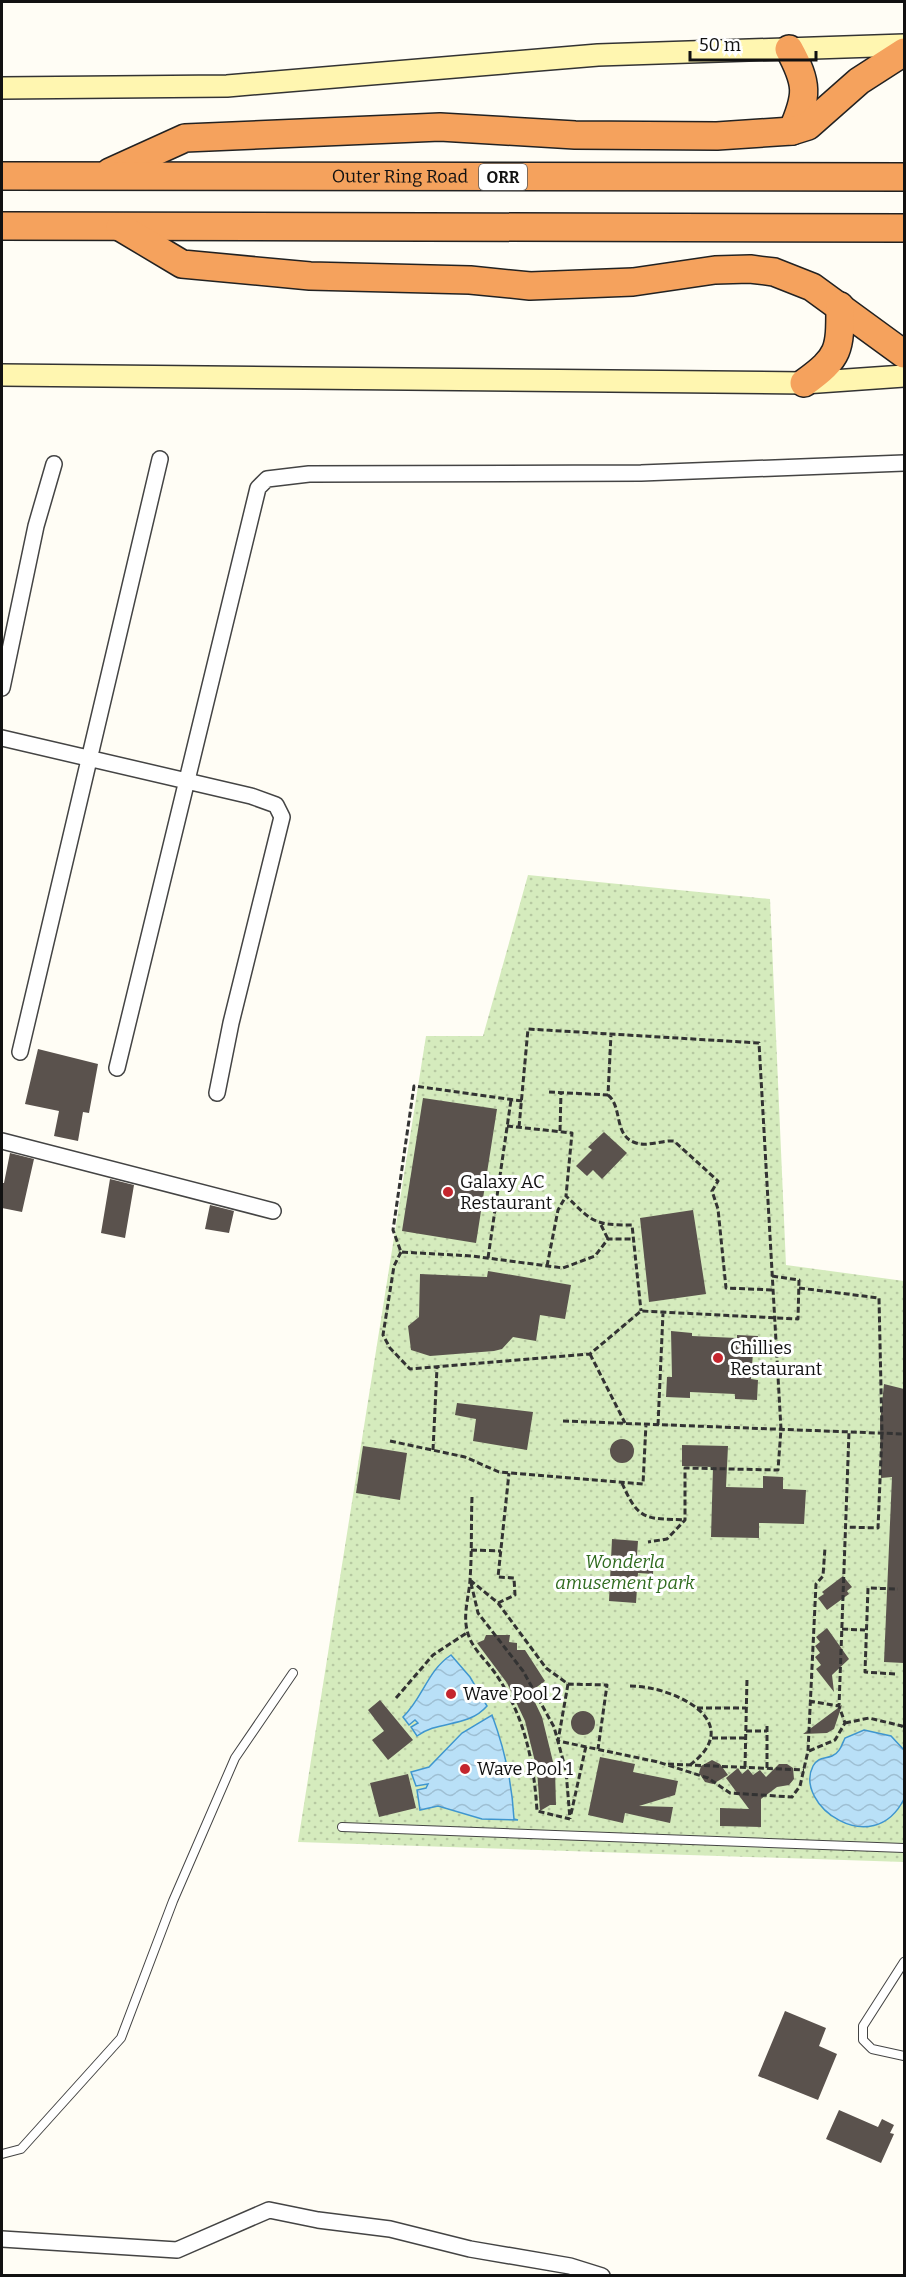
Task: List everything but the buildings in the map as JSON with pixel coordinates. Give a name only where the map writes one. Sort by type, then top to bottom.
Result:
[{"type":"highway","points":[[789,50],[802,72],[805,86],[803,106],[792,131]]},
{"type":"highway","points":[[101,176],[185,138],[440,127],[587,135],[717,136],[792,131],[808,126],[859,81],[904,52]]},
{"type":"highway","name":"Outer Ring Road","points":[[2,176],[904,177]]},
{"type":"highway","points":[[2,226],[904,228]]},
{"type":"highway","points":[[119,227],[182,264],[310,276],[542,285],[633,282],[715,270],[750,269],[774,272],[812,287],[904,354]]},
{"type":"highway","points":[[804,382],[829,365],[840,341],[840,306]]},
{"type":"main road","points":[[2,88],[227,86],[598,55],[904,45]]},
{"type":"main road","points":[[2,375],[804,382],[904,376]]},
{"type":"street","points":[[20,1052],[91,760],[160,459]]},
{"type":"street","points":[[117,1068],[258,488],[267,479],[309,474],[641,473],[904,463]]},
{"type":"street","points":[[2,688],[36,526],[54,464]]},
{"type":"street","points":[[2,738],[251,796],[276,805],[282,817],[231,1023],[217,1093]]},
{"type":"street","points":[[2,1141],[273,1211]]},
{"type":"street","points":[[2,2239],[177,2250],[269,2210],[318,2220],[390,2229],[470,2249],[570,2266],[602,2276]]},
{"type":"lane","points":[[2,2154],[21,2149],[121,2038],[173,1901],[235,1758],[293,1673]]},
{"type":"lane","points":[[342,1827],[904,1848]]},
{"type":"lane","points":[[904,1962],[863,2026],[863,2040],[872,2049],[904,2056]]},
{"type":"path","points":[[519,1127],[528,1029],[759,1043],[781,1430],[778,1470],[685,1468],[685,1520],[667,1539],[648,1542]]},
{"type":"path","points":[[611,1034],[608,1095],[616,1106],[620,1126],[630,1140],[643,1144],[674,1141],[718,1181],[712,1191],[718,1209],[726,1288],[773,1290]]},
{"type":"path","points":[[402,1252],[393,1230],[414,1086],[523,1101]]},
{"type":"path","points":[[549,1092],[608,1095]]},
{"type":"path","points":[[560,1131],[561,1092]]},
{"type":"path","points":[[488,1258],[511,1100]]},
{"type":"path","points":[[507,1126],[572,1132],[566,1196],[558,1210],[547,1266]]},
{"type":"path","points":[[566,1196],[589,1219],[601,1225],[632,1225],[641,1311]]},
{"type":"path","points":[[601,1225],[608,1239]]},
{"type":"path","points":[[402,1252],[488,1258],[563,1268],[595,1256],[608,1239]]},
{"type":"path","points":[[608,1239],[632,1239]]},
{"type":"path","points":[[402,1252],[394,1266],[383,1335],[390,1348],[410,1369],[590,1354],[641,1311],[798,1319],[799,1280],[772,1276]]},
{"type":"path","points":[[799,1288],[879,1298],[882,1433],[878,1527],[845,1527]]},
{"type":"path","points":[[658,1425],[663,1312]]},
{"type":"path","points":[[590,1354],[626,1424]]},
{"type":"path","points":[[433,1450],[437,1368]]},
{"type":"path","points":[[563,1421],[904,1434]]},
{"type":"path","points":[[390,1441],[465,1457],[499,1472],[643,1484],[646,1424]]},
{"type":"path","points":[[845,1723],[839,1706],[849,1432]]},
{"type":"path","points":[[498,1603],[515,1595],[514,1578],[498,1577],[510,1473]]},
{"type":"path","points":[[622,1482],[633,1507],[646,1517],[685,1520]]},
{"type":"path","points":[[472,1497],[470,1580],[466,1615],[471,1643],[497,1676],[524,1732],[534,1768],[537,1811],[570,1819]]},
{"type":"path","points":[[558,1741],[662,1764],[708,1778],[730,1793],[792,1797],[800,1786],[808,1751],[816,1584],[823,1576],[825,1548]]},
{"type":"path","points":[[471,1550],[501,1551]]},
{"type":"path","points":[[470,1580],[498,1603],[546,1668],[568,1684],[607,1685],[598,1749]]},
{"type":"path","points":[[470,1580],[478,1613],[523,1671],[554,1727],[566,1771],[570,1819]]},
{"type":"path","points":[[895,1674],[865,1672],[865,1630],[868,1588],[898,1589]]},
{"type":"path","points":[[842,1629],[865,1630]]},
{"type":"path","points":[[396,1698],[433,1654],[468,1632]]},
{"type":"path","points":[[745,1767],[747,1679]]},
{"type":"path","points":[[558,1741],[568,1684]]},
{"type":"path","points":[[630,1686],[641,1686],[683,1698],[706,1715],[712,1726],[711,1738],[704,1754],[690,1765]]},
{"type":"path","points":[[809,1701],[839,1706]]},
{"type":"path","points":[[696,1708],[746,1708]]},
{"type":"path","points":[[808,1751],[834,1740],[845,1723],[869,1718],[902,1726],[904,1730]]},
{"type":"path","points":[[766,1768],[767,1723]]},
{"type":"path","points":[[746,1731],[767,1731]]},
{"type":"path","points":[[711,1738],[746,1738]]},
{"type":"path","points":[[570,1819],[586,1746]]},
{"type":"path","points":[[662,1764],[804,1770]]},
{"type":"green space","name":"Wonderla amusement park","points":[[528,875],[770,899],[786,1265],[904,1281],[904,1862],[298,1842],[426,1036],[483,1036]]},
{"type":"water","name":"Wave Pool 2","points":[[451,1655],[470,1677],[487,1706],[471,1718],[425,1731],[417,1736],[411,1727],[418,1723],[415,1720],[409,1725],[403,1717],[416,1702],[436,1669]]},
{"type":"water","name":"Wave Pool 1","points":[[492,1715],[507,1766],[514,1819],[518,1820],[482,1819],[438,1806],[420,1810],[417,1790],[426,1788],[428,1784],[416,1786],[411,1772],[429,1767],[462,1733]]},
{"type":"water","points":[[864,1730],[891,1736],[904,1750],[904,1799],[890,1817],[874,1825],[856,1826],[839,1820],[825,1810],[814,1796],[810,1781],[813,1766],[817,1761],[835,1755],[845,1738]]},
{"type":"place","name":"Galaxy AC Restaurant","points":[[448,1192]]},
{"type":"place","name":"Chillies Restaurant","points":[[718,1358]]},
{"type":"place","name":"Wave Pool 2","points":[[451,1694]]},
{"type":"place","name":"Wave Pool 1","points":[[465,1769]]}]
